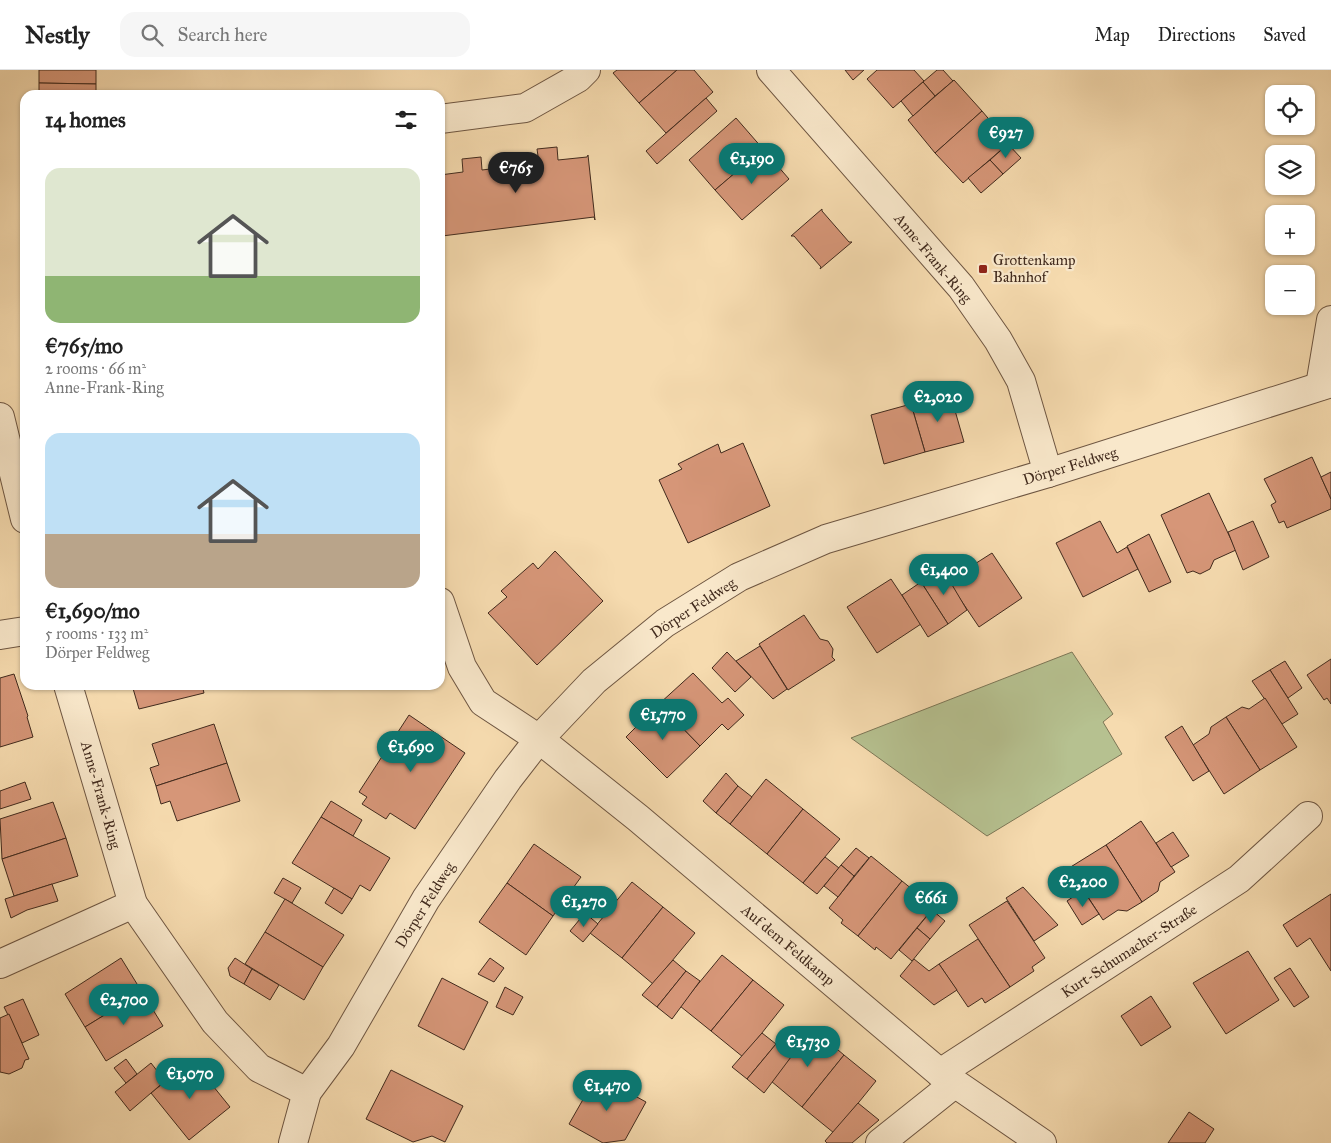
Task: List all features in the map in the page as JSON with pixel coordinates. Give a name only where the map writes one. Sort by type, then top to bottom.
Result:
[{"type":"street","points":[[445,118],[526,108],[578,78],[586,70]]},
{"type":"street","name":"Anne-Frank-Ring","points":[[771,70],[961,287],[998,340],[1021,381],[1048,473]]},
{"type":"street","points":[[1325,385],[1331,320]]},
{"type":"street","name":"Dörper Feldweg","points":[[293,1143],[307,1092],[341,1046],[426,900],[508,779],[539,739],[594,681],[665,623],[739,577],[826,539],[1048,473],[1325,385]]},
{"type":"street","points":[[0,417],[20,499]]},
{"type":"street","name":"Auf dem Feldkamp","points":[[445,617],[462,667],[483,702],[539,739],[638,818],[947,1078],[1042,1143]]},
{"type":"street","points":[[0,635],[20,632]]},
{"type":"street","name":"Anne-Frank-Ring","points":[[69,690],[133,904],[215,1022],[259,1068],[307,1092]]},
{"type":"street","name":"Kurt-Schumacher-Straße","points":[[880,1143],[947,1078],[1239,879],[1308,816]]},
{"type":"street","points":[[0,964],[133,904]]},
{"type":"green space","points":[[1072,652],[1113,714],[1103,722],[1122,754],[987,836],[851,738]]},
{"type":"building","points":[[39,70],[96,70],[96,84],[39,83]]},
{"type":"building","points":[[617,70],[677,70],[639,103],[613,73]]},
{"type":"building","points":[[677,70],[694,70],[713,92],[666,133],[639,103]]},
{"type":"building","points":[[845,70],[864,70],[853,80]]},
{"type":"building","points":[[877,70],[914,70],[924,81],[893,108],[867,79]]},
{"type":"building","points":[[937,70],[943,70],[953,81],[935,96],[923,82]]},
{"type":"building","points":[[954,80],[982,111],[935,153],[908,120]]},
{"type":"building","points":[[923,82],[935,96],[913,116],[901,101]]},
{"type":"building","points":[[39,83],[96,84],[96,90],[39,90]]},
{"type":"building","points":[[706,98],[717,111],[657,164],[646,151]]},
{"type":"building","points":[[982,111],[1009,143],[963,183],[935,153]]},
{"type":"building","points":[[736,118],[763,149],[715,190],[689,160]]},
{"type":"building","points":[[1008,144],[1021,158],[1003,174],[990,160]]},
{"type":"building","points":[[557,147],[558,160],[587,157],[588,155],[595,220],[594,217],[445,236],[445,174],[463,172],[462,159],[481,157],[482,170],[539,163],[537,149]]},
{"type":"building","points":[[763,149],[789,179],[742,220],[715,190]]},
{"type":"building","points":[[990,160],[1003,174],[981,193],[968,178]]},
{"type":"building","points":[[822,209],[849,242],[852,242],[820,269],[821,267],[794,236],[791,236]]},
{"type":"building","points":[[950,393],[964,442],[925,452],[911,404]]},
{"type":"building","points":[[911,404],[925,452],[884,464],[871,415]]},
{"type":"building","points":[[743,443],[770,506],[688,543],[659,480],[682,469],[678,464],[718,444],[721,453]]},
{"type":"building","points":[[1312,457],[1331,499],[1331,509],[1287,528],[1284,521],[1279,523],[1271,505],[1276,502],[1264,479]]},
{"type":"building","points":[[1331,472],[1331,499],[1321,477]]},
{"type":"building","points":[[1209,493],[1236,550],[1214,560],[1210,569],[1200,574],[1193,571],[1187,573],[1161,515]]},
{"type":"building","points":[[1100,521],[1117,553],[1127,547],[1138,569],[1083,597],[1056,543]]},
{"type":"building","points":[[1253,521],[1269,557],[1243,570],[1228,532]]},
{"type":"building","points":[[1149,534],[1171,582],[1149,592],[1127,546]]},
{"type":"building","points":[[555,551],[603,601],[537,665],[488,613],[507,597],[501,591],[533,563],[538,569]]},
{"type":"building","points":[[992,553],[1022,598],[979,627],[948,581]]},
{"type":"building","points":[[942,568],[967,610],[948,624],[921,582]]},
{"type":"building","points":[[891,579],[921,624],[877,653],[847,607]]},
{"type":"building","points":[[921,582],[948,624],[928,637],[902,595]]},
{"type":"building","points":[[804,615],[820,639],[828,641],[833,649],[832,657],[835,660],[788,690],[759,644]]},
{"type":"building","points":[[760,646],[787,689],[773,699],[736,661]]},
{"type":"building","points":[[727,652],[751,677],[735,692],[712,668]]},
{"type":"building","points":[[1331,659],[1331,704],[1327,698],[1324,700],[1307,675]]},
{"type":"building","points":[[1285,661],[1302,688],[1288,698],[1270,670]]},
{"type":"building","points":[[1270,670],[1298,714],[1282,724],[1252,681]]},
{"type":"building","points":[[693,673],[722,703],[728,698],[744,715],[728,730],[722,724],[700,746],[659,704]]},
{"type":"building","points":[[14,674],[33,737],[0,747],[0,678]]},
{"type":"building","points":[[133,690],[203,690],[204,693],[139,709]]},
{"type":"building","points":[[1265,698],[1297,747],[1260,770],[1226,717],[1242,707],[1249,709]]},
{"type":"building","points":[[659,704],[700,746],[667,778],[626,737]]},
{"type":"building","points":[[409,715],[465,753],[415,829],[390,813],[386,819],[362,804],[367,797],[359,792]]},
{"type":"building","points":[[1226,717],[1260,770],[1224,794],[1193,745],[1209,734],[1211,727]]},
{"type":"building","points":[[214,724],[227,763],[156,786],[150,768],[159,765],[152,744]]},
{"type":"building","points":[[1182,726],[1209,771],[1193,781],[1165,737]]},
{"type":"building","points":[[227,763],[240,801],[177,821],[170,801],[161,804],[156,786]]},
{"type":"building","points":[[726,773],[738,786],[716,813],[703,801]]},
{"type":"building","points":[[766,779],[803,809],[767,854],[730,824]]},
{"type":"building","points":[[25,782],[31,799],[0,809],[0,791]]},
{"type":"building","points":[[738,786],[752,797],[730,824],[716,813]]},
{"type":"building","points":[[331,801],[362,820],[353,836],[321,817]]},
{"type":"building","points":[[53,802],[66,838],[2,859],[0,819]]},
{"type":"building","points":[[803,809],[840,839],[803,883],[767,854]]},
{"type":"building","points":[[321,817],[390,858],[370,891],[360,885],[352,899],[292,863]]},
{"type":"building","points":[[1141,821],[1175,872],[1160,882],[1158,891],[1142,902],[1106,845]]},
{"type":"building","points":[[1173,832],[1189,856],[1171,867],[1156,843]]},
{"type":"building","points":[[66,838],[78,876],[14,896],[2,859]]},
{"type":"building","points":[[534,844],[581,877],[553,916],[507,883]]},
{"type":"building","points":[[1106,845],[1142,902],[1127,911],[1118,910],[1103,920],[1069,868]]},
{"type":"building","points":[[856,848],[869,858],[854,876],[841,865]]},
{"type":"building","points":[[871,856],[902,881],[858,936],[841,923],[843,920],[829,908]]},
{"type":"building","points":[[825,857],[839,868],[817,894],[803,883]]},
{"type":"building","points":[[841,865],[854,876],[838,897],[824,886]]},
{"type":"building","points":[[283,878],[301,888],[292,903],[274,893]]},
{"type":"building","points":[[902,881],[934,907],[891,959],[876,947],[875,950],[858,936]]},
{"type":"building","points":[[632,882],[663,907],[622,958],[590,933]]},
{"type":"building","points":[[507,883],[553,916],[526,955],[479,922]]},
{"type":"building","points":[[52,884],[58,901],[27,910],[11,918],[5,899]]},
{"type":"building","points":[[1023,887],[1058,925],[1034,941],[1006,898]]},
{"type":"building","points":[[334,888],[352,899],[342,914],[325,903]]},
{"type":"building","points":[[1083,890],[1099,914],[1082,925],[1067,901]]},
{"type":"building","points":[[1331,894],[1331,971],[1310,938],[1297,947],[1283,925]]},
{"type":"building","points":[[285,899],[344,935],[323,967],[265,932]]},
{"type":"building","points":[[1007,901],[1045,958],[1032,967],[1034,971],[1010,987],[969,925]]},
{"type":"building","points":[[663,907],[695,933],[653,984],[622,958]]},
{"type":"building","points":[[932,910],[945,921],[930,939],[917,928]]},
{"type":"building","points":[[585,913],[598,924],[583,942],[570,931]]},
{"type":"building","points":[[917,928],[930,939],[912,961],[899,950]]},
{"type":"building","points":[[265,932],[323,967],[304,1000],[245,964]]},
{"type":"building","points":[[978,939],[1010,987],[985,1003],[982,998],[968,1007],[939,964]]},
{"type":"building","points":[[1248,951],[1279,1000],[1226,1034],[1193,983]]},
{"type":"building","points":[[722,955],[753,980],[711,1031],[680,1006]]},
{"type":"building","points":[[121,958],[142,992],[85,1027],[65,994]]},
{"type":"building","points":[[235,958],[252,969],[244,984],[230,976],[228,968]]},
{"type":"building","points":[[490,958],[504,968],[494,982],[478,974]]},
{"type":"building","points":[[914,959],[929,971],[939,964],[957,990],[934,1005],[900,976]]},
{"type":"building","points":[[673,960],[686,971],[657,1007],[642,995]]},
{"type":"building","points":[[1290,968],[1309,997],[1294,1007],[1274,978]]},
{"type":"building","points":[[252,969],[279,985],[270,1000],[244,984]]},
{"type":"building","points":[[686,971],[700,981],[672,1019],[657,1007]]},
{"type":"building","points":[[442,978],[488,1002],[464,1050],[418,1026]]},
{"type":"building","points":[[753,980],[784,1005],[743,1057],[711,1031]]},
{"type":"building","points":[[505,987],[523,997],[513,1015],[496,1007]]},
{"type":"building","points":[[142,992],[163,1026],[106,1061],[85,1027]]},
{"type":"building","points":[[1151,996],[1171,1027],[1141,1046],[1121,1016]]},
{"type":"building","points":[[23,999],[39,1035],[22,1043],[4,1007]]},
{"type":"building","points":[[9,1014],[29,1059],[25,1060],[22,1068],[9,1074],[0,1072],[0,1018]]},
{"type":"building","points":[[813,1029],[844,1055],[802,1107],[771,1081]]},
{"type":"building","points":[[762,1033],[776,1044],[747,1079],[732,1067]]},
{"type":"building","points":[[776,1044],[791,1057],[764,1093],[747,1079]]},
{"type":"building","points":[[844,1055],[876,1081],[834,1133],[802,1107]]},
{"type":"building","points":[[126,1059],[137,1074],[126,1083],[114,1068]]},
{"type":"building","points":[[192,1060],[230,1107],[189,1140],[151,1093]]},
{"type":"building","points":[[151,1063],[165,1081],[130,1111],[115,1092]]},
{"type":"building","points":[[391,1070],[463,1106],[445,1142],[432,1136],[413,1142],[366,1119]]},
{"type":"building","points":[[597,1075],[646,1102],[625,1140],[603,1143],[569,1124]]},
{"type":"building","points":[[858,1103],[879,1120],[852,1143],[827,1143],[825,1141]]},
{"type":"building","points":[[1189,1112],[1214,1129],[1205,1143],[1168,1143]]},
{"type":"place","name":"Grottenkamp Bahnhof","points":[[983,269]]}]
